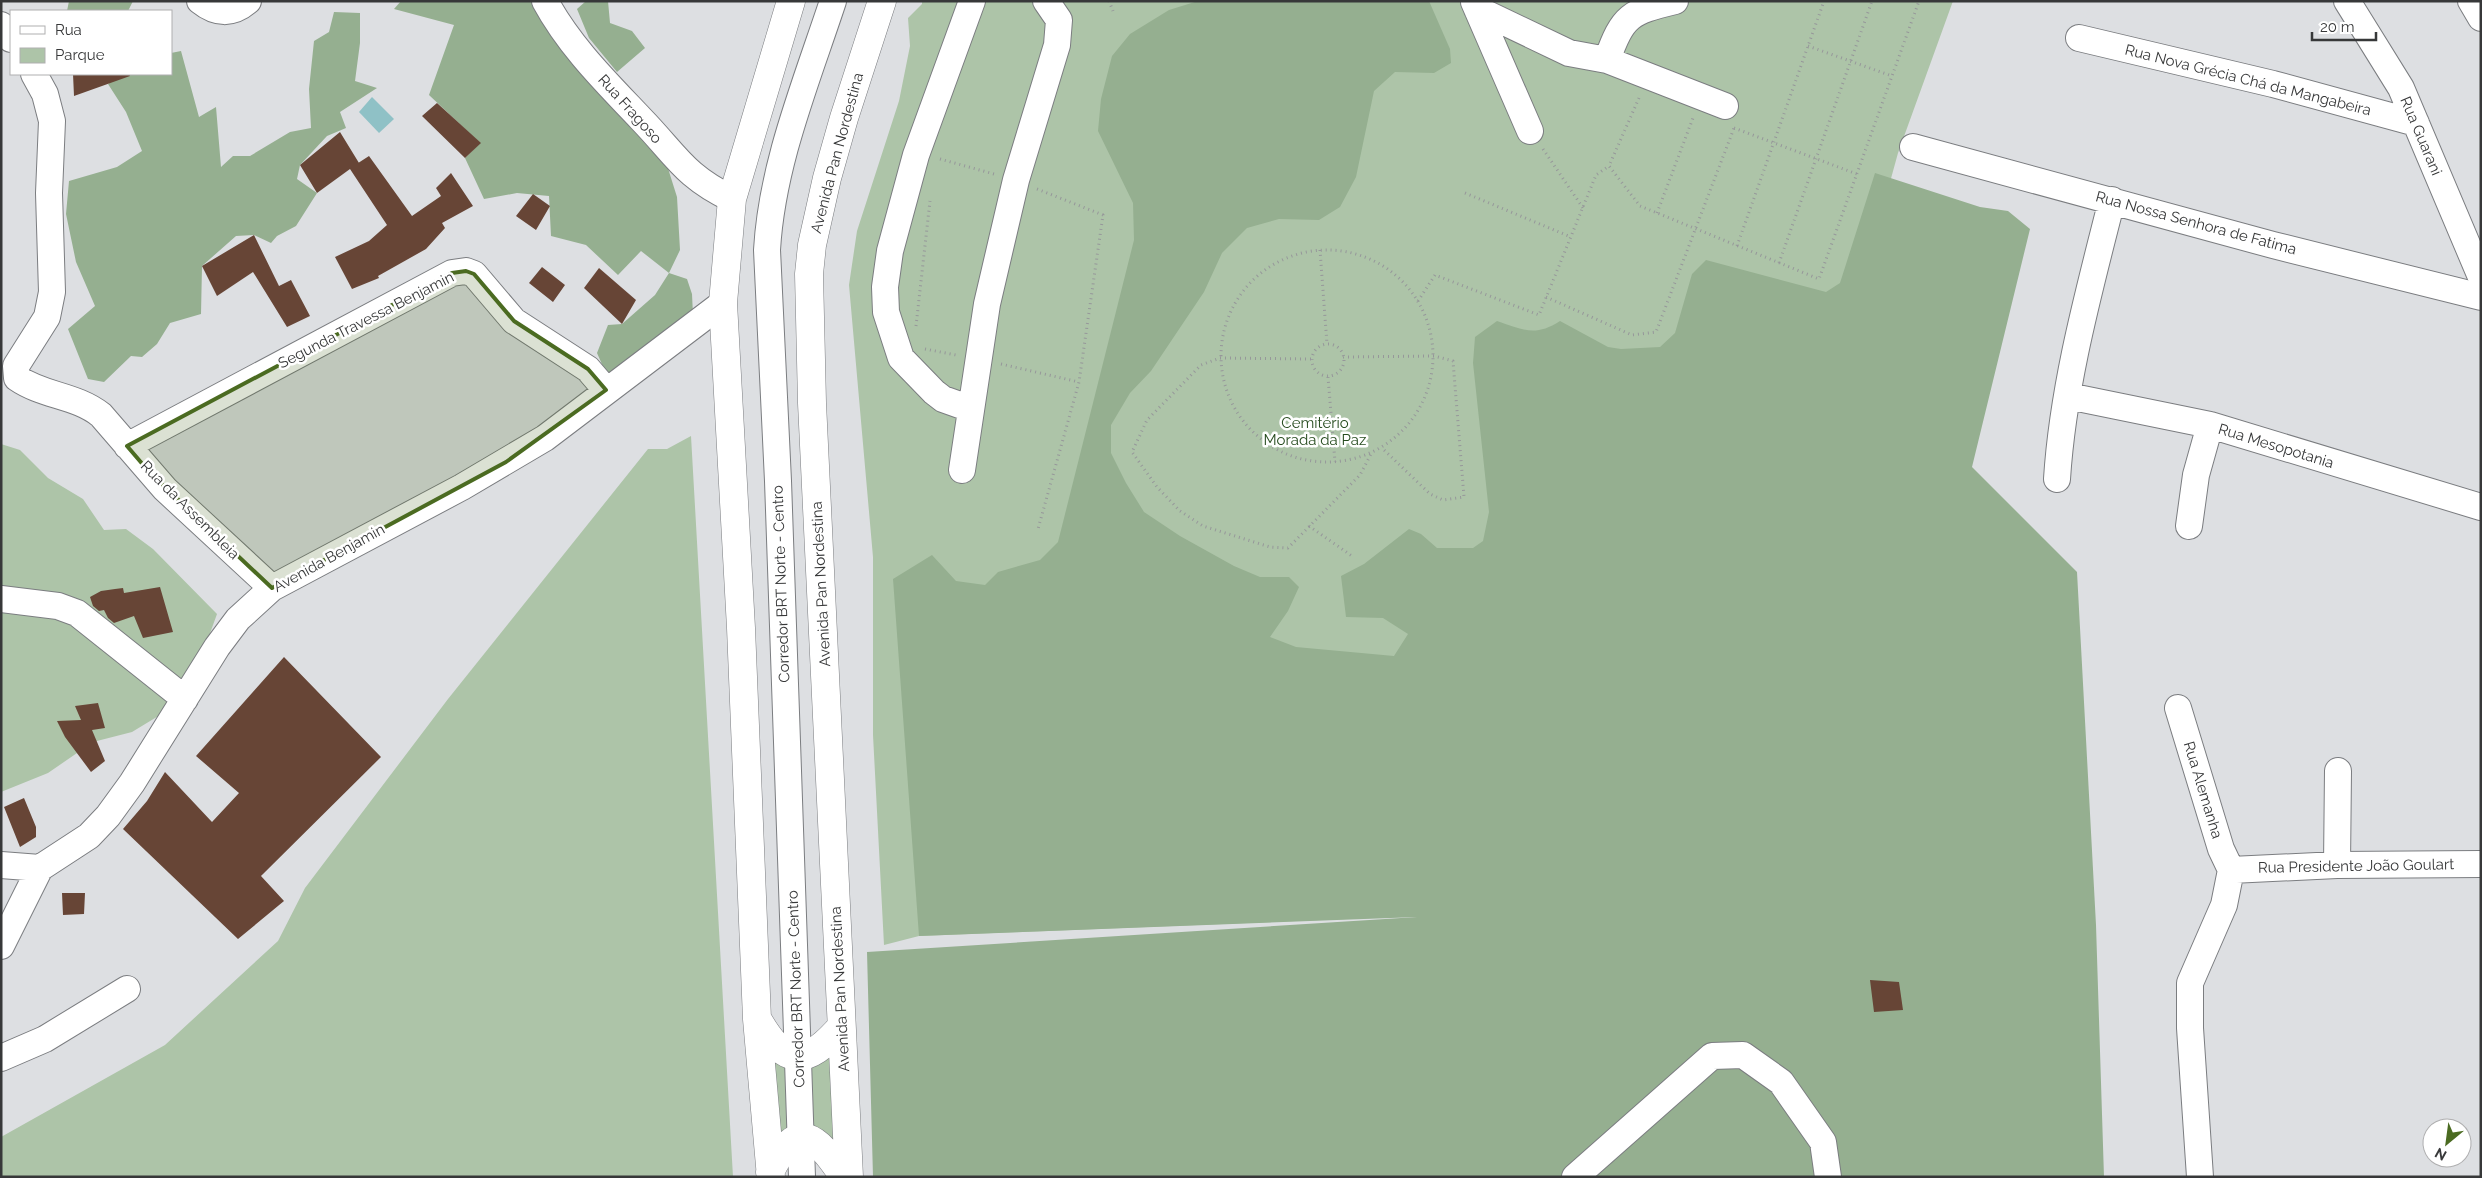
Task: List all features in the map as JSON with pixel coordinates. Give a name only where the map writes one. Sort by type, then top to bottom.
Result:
[{"type":"highway","points":[[770,1174],[757,1019],[741,628],[723,302],[732,199],[791,1]]},
{"type":"highway","name":"Avenida Pan Nordestina","points":[[849,1177],[812,403],[809,274],[812,245],[826,178],[882,1]]},
{"type":"highway","points":[[757,1019],[770,1040],[782,1052],[798,1057],[811,1055],[825,1045],[841,1027]]},
{"type":"highway","points":[[770,1174],[780,1152],[788,1142],[801,1138],[814,1140],[822,1147],[844,1177]]},
{"type":"street","points":[[200,1],[213,10],[225,13],[245,4]]},
{"type":"street","name":"Rua Fragoso","points":[[545,1],[570,41],[672,157],[692,176],[712,190],[732,199]]},
{"type":"street","name":"Corredor BRT Norte - Centro","points":[[802,1177],[778,481],[767,250],[769,214],[777,173],[833,1]]},
{"type":"street","points":[[971,409],[939,396],[901,358],[886,312],[884,287],[890,251],[916,155],[972,1]]},
{"type":"street","points":[[962,470],[987,304],[1016,180],[1057,45],[1058,20],[1046,1]]},
{"type":"street","points":[[1607,60],[1620,30],[1630,15],[1644,9],[1675,1]]},
{"type":"street","name":"Rua Guarani","points":[[2347,1],[2383,56],[2401,88],[2481,277]]},
{"type":"street","points":[[2471,1],[2481,18]]},
{"type":"street","points":[[1475,5],[1569,53],[1607,60],[1729,120]]},
{"type":"street","points":[[1475,5],[1530,131]]},
{"type":"street","points":[[1,25],[10,37]]},
{"type":"street","name":"Rua Nova Grécia Chá da Mangabeira","points":[[2079,38],[2273,84],[2416,123]]},
{"type":"street","name":"Rua da Assembleia","points":[[35,75],[45,94],[52,121],[49,194],[52,292],[47,317],[19,360],[15,373],[17,378],[26,384],[90,406],[101,415],[165,489],[272,588]]},
{"type":"street","name":"Rua Nossa Senhora de Fatima","points":[[1913,147],[2282,247],[2481,297]]},
{"type":"street","points":[[2058,479],[2068,396],[2087,301],[2112,200]]},
{"type":"street","name":"Segunda Travessa Benjamin","points":[[120,437],[452,273],[466,271],[474,274],[514,321],[588,369],[606,390]]},
{"type":"street","name":"Avenida Benjamin","points":[[40,868],[89,836],[108,816],[132,783],[217,647],[238,619],[272,588],[506,462],[545,438],[723,302]]},
{"type":"street","name":"Rua Mesopotania","points":[[2068,396],[2210,425],[2481,507]]},
{"type":"street","points":[[2189,526],[2196,475],[2210,425]]},
{"type":"street","points":[[1,599],[58,606],[77,613],[185,699]]},
{"type":"street","name":"Rua Alemanha","points":[[2178,708],[2221,849],[2231,870]]},
{"type":"street","points":[[2336,865],[2338,771]]},
{"type":"street","name":"Rua Presidente João Goulart","points":[[2231,870],[2336,865],[2481,864]]},
{"type":"street","points":[[1,865],[40,868],[1,946]]},
{"type":"street","points":[[2200,1177],[2190,1028],[2190,983],[2224,905],[2231,870]]},
{"type":"street","points":[[1,1058],[45,1038],[127,989]]},
{"type":"street","points":[[1575,1177],[1712,1056],[1743,1054],[1781,1082],[1824,1142],[1828,1177]]},
{"type":"path","points":[[1109,1],[1113,11]]},
{"type":"path","points":[[1737,246],[1824,1]]},
{"type":"path","points":[[1779,263],[1872,1]]},
{"type":"path","points":[[1609,166],[1640,206],[1819,279],[1919,1]]},
{"type":"path","points":[[1808,46],[1892,76]]},
{"type":"path","points":[[1418,301],[1435,275],[1539,316],[1596,174],[1609,166],[1640,94]]},
{"type":"path","points":[[1657,214],[1695,114]]},
{"type":"path","points":[[1546,298],[1632,335],[1656,332],[1696,229],[1729,120],[1773,143],[1857,174]]},
{"type":"path","points":[[1530,131],[1583,208]]},
{"type":"path","points":[[1465,193],[1571,237]]},
{"type":"path","points":[[916,328],[930,195]]},
{"type":"path","points":[[1038,529],[1079,382],[1102,215]]},
{"type":"path","points":[[1320,250],[1327,344]]},
{"type":"path","points":[[1320,250],[1349,252],[1376,262],[1400,279],[1418,301],[1429,328],[1434,356],[1431,380],[1417,414],[1401,433],[1382,448],[1371,453],[1335,462],[1321,462],[1293,457],[1274,448],[1256,435],[1246,425],[1230,400],[1220,358],[1227,319],[1248,284],[1263,271],[1281,260],[1320,250]]},
{"type":"path","points":[[1327,344],[1340,350],[1344,357],[1343,366],[1337,374],[1328,376],[1319,374],[1313,368],[1311,359],[1314,352],[1327,344]]},
{"type":"path","points":[[1344,357],[1434,356],[1453,361],[1464,497],[1443,500],[1430,494],[1382,448]]},
{"type":"path","points":[[1311,359],[1220,358],[1201,365],[1147,420],[1132,452],[1158,487],[1180,511],[1203,526],[1270,547],[1288,548],[1360,475],[1371,453]]},
{"type":"path","points":[[1328,376],[1335,462]]},
{"type":"path","points":[[1309,526],[1352,556]]},
{"type":"highlighted area","points":[[466,271],[474,274],[514,321],[588,369],[606,390],[506,462],[272,588],[151,474],[127,446],[452,273]]},
{"type":"green space","points":[[69,1],[133,1],[128,10],[67,10]]},
{"type":"green space","points":[[401,1],[546,1],[666,162],[677,197],[680,250],[669,273],[641,251],[618,275],[586,245],[551,236],[549,196],[517,193],[484,199],[465,158],[480,143],[429,95],[454,25],[394,9]]},
{"type":"green space","points":[[586,1],[608,1],[610,23],[632,31],[645,48],[617,72],[589,38],[577,9]]},
{"type":"green space","name":"Cemitério Morada da Paz","points":[[922,1],[1953,1],[1898,153],[1787,557],[1450,915],[919,936],[884,945],[873,735],[873,557],[849,285],[857,231],[899,101],[910,46],[908,18],[922,4]]},
{"type":"green space","points":[[1198,1],[1429,1],[1450,49],[1451,63],[1434,73],[1395,72],[1374,91],[1356,177],[1340,207],[1319,220],[1279,219],[1247,228],[1222,253],[1204,292],[1151,371],[1130,393],[1111,425],[1111,453],[1126,483],[1144,512],[1180,536],[1234,566],[1260,577],[1289,577],[1299,587],[1288,611],[1270,637],[1296,647],[1394,656],[1408,634],[1383,618],[1346,617],[1341,576],[1364,564],[1409,529],[1421,534],[1437,548],[1473,548],[1483,541],[1489,512],[1473,363],[1475,337],[1497,321],[1522,329],[1536,330],[1551,326],[1560,321],[1608,347],[1621,349],[1660,347],[1675,333],[1692,274],[1706,260],[1826,292],[1840,283],[1875,173],[1980,207],[2008,211],[2030,229],[1972,467],[2077,572],[2096,925],[2104,1177],[873,1177],[867,952],[1417,917],[919,936],[893,579],[932,555],[956,581],[985,585],[998,572],[1040,560],[1058,542],[1134,240],[1133,203],[1098,131],[1101,99],[1112,56],[1130,34],[1169,10]]},
{"type":"green space","points":[[334,12],[360,13],[360,43],[355,81],[377,88],[340,112],[346,128],[327,136],[300,165],[297,179],[317,193],[296,226],[277,236],[271,243],[254,235],[236,236],[202,266],[201,314],[170,323],[157,344],[142,357],[131,356],[104,382],[88,379],[68,329],[95,306],[76,262],[66,214],[69,181],[117,167],[142,151],[126,112],[108,84],[121,75],[172,75],[172,53],[181,51],[199,117],[216,107],[221,167],[233,156],[250,156],[290,132],[311,128],[309,89],[314,41],[329,32]]},
{"type":"green space","points":[[669,273],[687,279],[692,294],[693,315],[609,380],[597,353],[608,325],[622,324],[655,295]]},
{"type":"green space","points":[[691,436],[733,1177],[1,1177],[1,1137],[165,1045],[278,941],[305,888],[448,699],[648,449],[667,449]]},
{"type":"green space","points":[[1,444],[20,450],[48,478],[83,499],[104,530],[126,529],[153,549],[217,614],[205,647],[160,715],[132,732],[93,742],[48,773],[1,792]]},
{"type":"green space","points":[[841,1027],[849,1177],[822,1147],[770,1172],[770,1040],[782,1052]]},
{"type":"water","points":[[372,97],[394,119],[379,133],[359,112]]},
{"type":"building","points":[[73,75],[130,76],[74,96]]},
{"type":"building","points":[[437,103],[481,143],[465,158],[422,116]]},
{"type":"building","points":[[340,132],[359,163],[369,156],[412,216],[441,196],[436,188],[451,173],[473,206],[442,223],[445,228],[426,249],[378,276],[379,278],[352,289],[335,257],[369,241],[387,225],[350,169],[317,193],[300,165]]},
{"type":"building","points":[[533,194],[550,206],[536,230],[516,216]]},
{"type":"building","points":[[254,235],[279,286],[291,280],[310,316],[287,327],[253,272],[217,296],[202,266]]},
{"type":"building","points":[[542,267],[565,285],[553,302],[529,283]]},
{"type":"building","points":[[599,268],[636,300],[622,324],[584,288]]},
{"type":"building","points":[[160,587],[173,632],[143,638],[134,616],[114,623],[108,618],[104,610],[99,611],[93,606],[90,597],[101,591],[115,589],[123,588],[124,593]]},
{"type":"building","points":[[284,657],[381,757],[261,876],[284,901],[238,939],[123,829],[147,801],[165,772],[212,822],[239,793],[196,756]]},
{"type":"building","points":[[98,703],[105,728],[92,730],[105,761],[91,772],[65,737],[57,721],[81,720],[75,706]]},
{"type":"building","points":[[24,798],[36,827],[36,837],[20,847],[4,807]]},
{"type":"building","points":[[62,893],[85,893],[84,914],[63,915]]},
{"type":"building","points":[[1870,980],[1899,982],[1903,1010],[1874,1012]]}]
